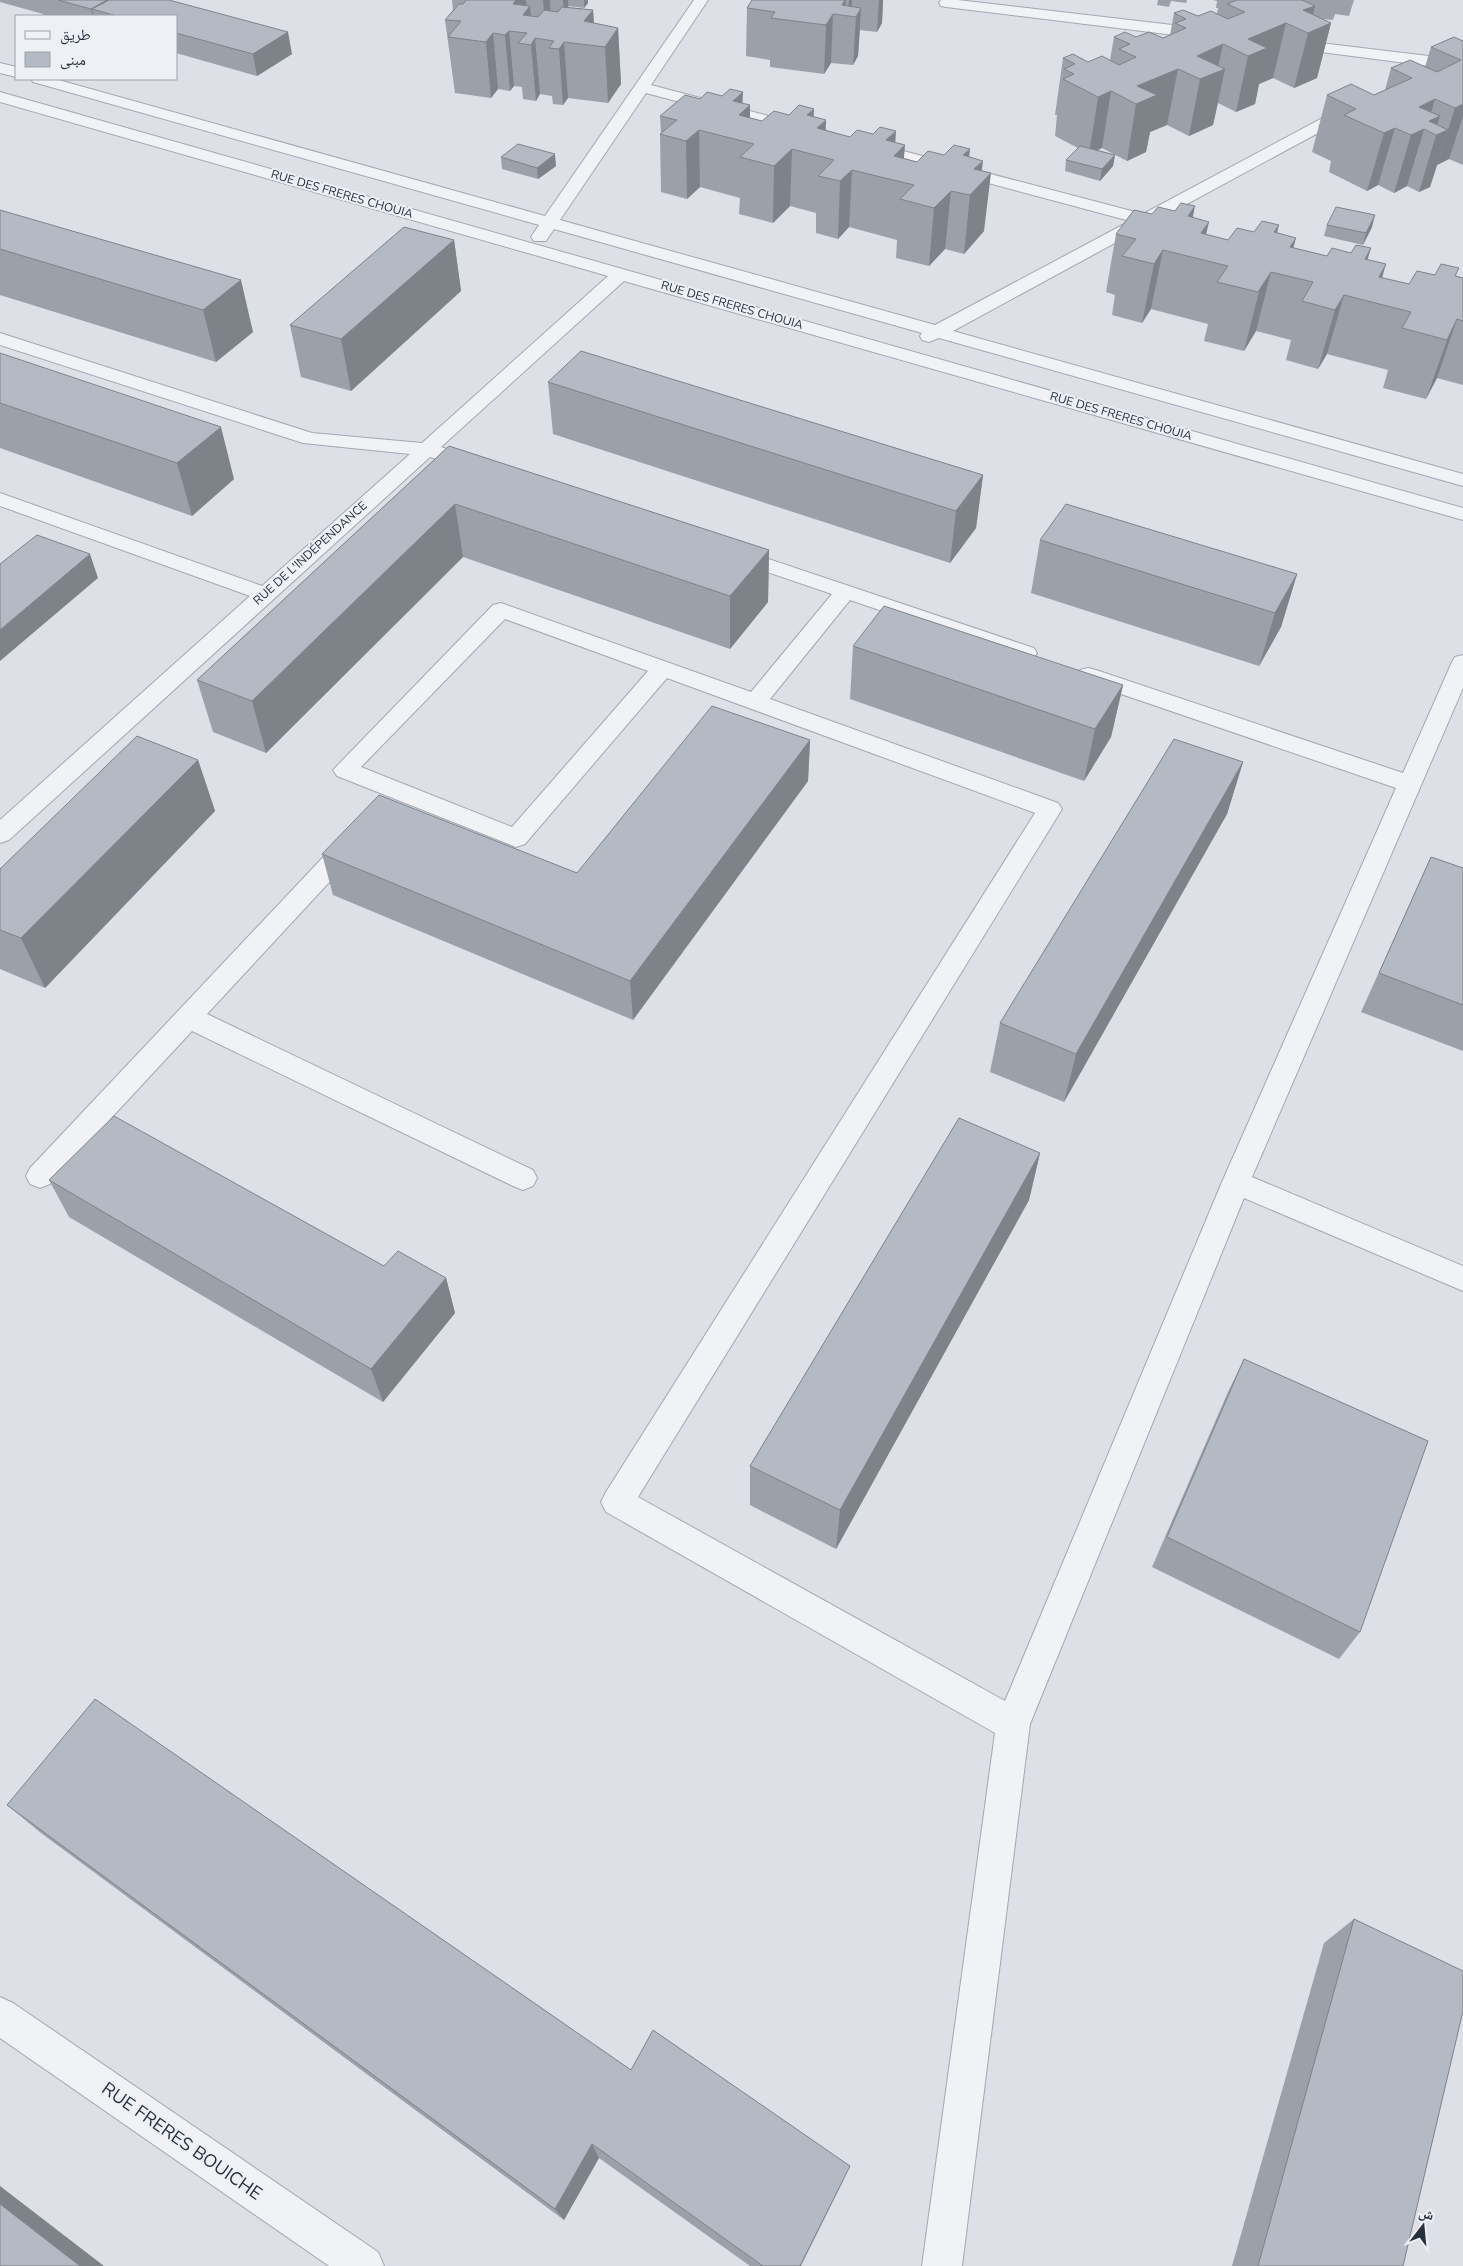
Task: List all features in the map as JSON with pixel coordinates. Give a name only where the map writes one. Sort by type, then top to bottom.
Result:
[{"type":"street","points":[[532,248],[551,223],[701,0]]},
{"type":"street","points":[[946,3],[1221,36]]},
{"type":"street","points":[[1270,42],[1437,62]]},
{"type":"street","points":[[1411,76],[1454,53]]},
{"type":"street","points":[[0,68],[15,72]]},
{"type":"street","points":[[43,80],[1463,480]]},
{"type":"street","points":[[642,87],[813,132]]},
{"type":"street","name":"RUE DES FRERES CHOUIA","points":[[0,97],[1463,514]]},
{"type":"street","points":[[900,353],[1368,99]]},
{"type":"street","points":[[851,142],[1184,229]]},
{"type":"street","name":"RUE DE L'INDÉPENDANCE","points":[[0,834],[621,274]]},
{"type":"street","points":[[0,339],[310,439],[426,449],[491,471]]},
{"type":"street","points":[[0,499],[265,594]]},
{"type":"street","points":[[715,547],[1043,659]]},
{"type":"street","points":[[755,702],[845,592]]},
{"type":"street","points":[[663,668],[516,838],[392,799],[345,770],[501,610],[663,668],[1050,809],[617,1502],[1013,1724]]},
{"type":"street","points":[[942,2266],[1013,1724],[1236,1182],[1463,662]]},
{"type":"street","points":[[1071,669],[1410,784]]},
{"type":"street","points":[[40,1176],[365,828]]},
{"type":"street","points":[[188,1017],[522,1178]]},
{"type":"street","points":[[1236,1182],[1463,1279]]},
{"type":"street","name":"RUE FRERES BOUICHE","points":[[0,2016],[364,2266]]},
{"type":"building","points":[[58,0],[107,0],[91,9]]},
{"type":"building","points":[[109,0],[169,0],[288,32],[253,54],[178,34],[178,15],[113,15],[92,9]]},
{"type":"building","points":[[466,0],[516,0],[513,4],[530,6],[523,15],[538,17],[544,10],[558,12],[562,7],[593,10],[584,21],[618,28],[605,47],[564,42],[559,49],[549,48],[554,41],[535,38],[531,45],[518,43],[527,33],[509,31],[505,35],[493,33],[486,42],[448,37],[461,21],[445,20],[459,4],[463,4]]},
{"type":"building","points":[[752,0],[845,0],[842,5],[861,8],[856,17],[833,14],[826,25],[771,18],[775,12],[747,8]]},
{"type":"building","points":[[1237,0],[1302,0],[1315,6],[1303,10],[1331,23],[1308,33],[1286,23],[1248,39],[1267,48],[1248,56],[1223,44],[1197,56],[1225,69],[1200,79],[1178,69],[1137,86],[1157,95],[1136,104],[1111,91],[1098,97],[1063,79],[1074,74],[1064,69],[1075,64],[1063,58],[1073,54],[1088,62],[1102,56],[1119,65],[1136,57],[1119,49],[1130,44],[1114,37],[1125,32],[1136,37],[1149,32],[1163,38],[1186,28],[1175,23],[1186,19],[1174,13],[1183,10],[1198,16],[1211,11],[1228,19],[1245,12],[1227,4]]},
{"type":"building","points":[[1454,37],[1463,41],[1463,104],[1455,108],[1435,99],[1419,107],[1440,116],[1429,121],[1448,130],[1436,135],[1424,129],[1411,135],[1395,128],[1384,133],[1344,115],[1356,109],[1327,95],[1351,84],[1374,95],[1412,78],[1391,68],[1410,60],[1437,72],[1461,60],[1431,47]]},
{"type":"building","points":[[730,89],[743,92],[733,101],[750,105],[739,115],[762,121],[774,111],[789,115],[799,105],[814,109],[807,115],[826,120],[817,128],[850,137],[857,130],[873,134],[880,127],[896,131],[886,140],[905,145],[894,156],[917,162],[928,151],[944,155],[954,145],[970,149],[963,155],[983,161],[974,169],[991,173],[970,195],[951,191],[934,208],[900,199],[914,185],[852,170],[840,181],[818,176],[834,160],[792,149],[774,166],[740,157],[754,144],[699,130],[686,141],[660,134],[677,120],[660,116],[685,95],[700,99],[707,92],[722,96]]},
{"type":"building","points":[[518,144],[555,154],[537,168],[501,157]]},
{"type":"building","points":[[1080,146],[1115,155],[1102,169],[1066,160]]},
{"type":"building","points":[[1181,203],[1195,206],[1188,216],[1209,222],[1201,233],[1228,240],[1237,228],[1254,232],[1262,221],[1279,225],[1274,232],[1296,238],[1290,247],[1327,256],[1332,248],[1351,253],[1356,245],[1371,248],[1365,259],[1386,264],[1379,277],[1409,284],[1417,271],[1435,275],[1441,264],[1459,268],[1455,276],[1463,278],[1463,321],[1457,319],[1447,340],[1402,328],[1411,312],[1344,295],[1335,310],[1302,301],[1313,282],[1271,272],[1258,292],[1217,282],[1228,266],[1163,250],[1154,264],[1122,256],[1136,239],[1116,234],[1134,210],[1152,214],[1158,207],[1175,211]]},
{"type":"building","points":[[1336,207],[1375,215],[1366,233],[1327,225]]},
{"type":"building","points":[[0,210],[241,280],[203,310],[0,249]]},
{"type":"building","points":[[404,227],[454,240],[341,339],[290,325]]},
{"type":"building","points":[[581,351],[983,475],[956,511],[548,382]]},
{"type":"building","points":[[0,353],[221,427],[177,463],[0,403]]},
{"type":"building","points":[[449,446],[769,550],[730,596],[455,504],[252,701],[197,680]]},
{"type":"building","points":[[1066,504],[1297,574],[1275,613],[1040,540]]},
{"type":"building","points":[[37,535],[90,554],[0,630],[0,564]]},
{"type":"building","points":[[884,606],[1123,685],[1095,729],[853,646]]},
{"type":"building","points":[[712,706],[810,740],[630,981],[322,854],[379,795],[577,873]]},
{"type":"building","points":[[137,736],[198,760],[21,938],[0,930],[0,869]]},
{"type":"building","points":[[1174,739],[1243,762],[1076,1054],[1000,1023]]},
{"type":"building","points":[[1431,857],[1463,868],[1463,1005],[1379,973]]},
{"type":"building","points":[[114,1116],[384,1266],[398,1251],[446,1278],[371,1369],[49,1180]]},
{"type":"building","points":[[959,1118],[1040,1153],[840,1510],[750,1466]]},
{"type":"building","points":[[1244,1359],[1428,1441],[1360,1632],[1167,1537]]},
{"type":"building","points":[[95,1699],[631,2070],[653,2030],[850,2166],[800,2266],[763,2266],[592,2144],[555,2209],[7,1805]]},
{"type":"building","points":[[1354,1919],[1463,1971],[1463,2011],[1403,2266],[1258,2266]]},
{"type":"building","points":[[0,2204],[80,2266],[0,2266]]}]
